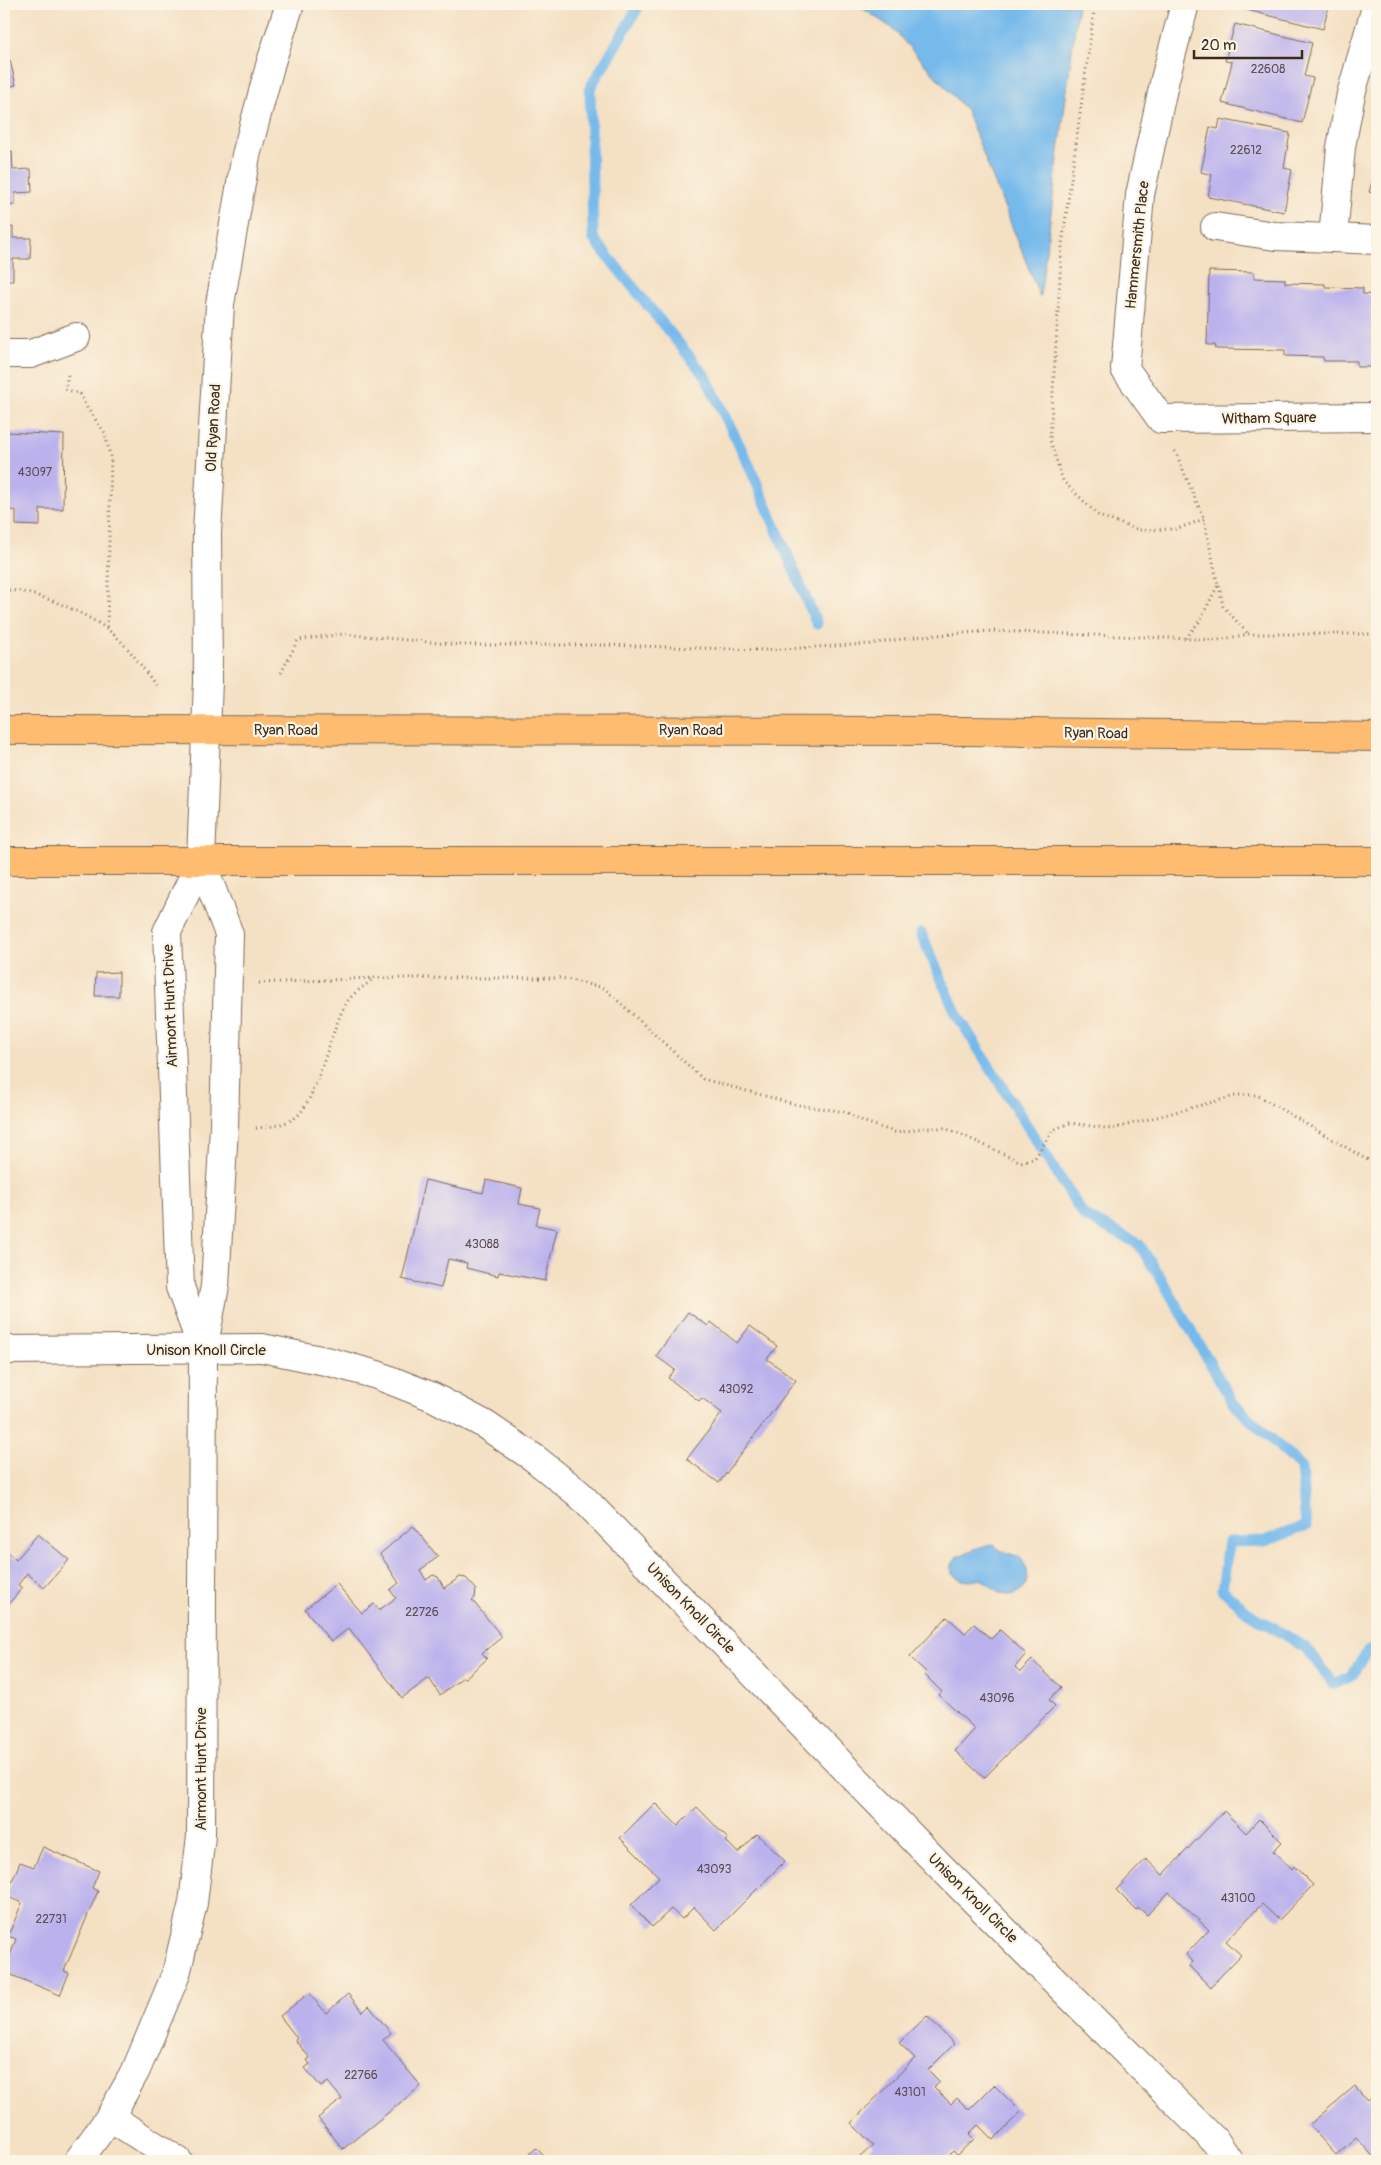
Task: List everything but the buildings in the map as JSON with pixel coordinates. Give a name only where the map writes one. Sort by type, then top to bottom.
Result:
[{"type":"main road","name":"Ryan Road","points":[[4,730],[956,731],[1377,737]]},
{"type":"main road","points":[[4,861],[1377,862]]},
{"type":"street","name":"Old Ryan Road","points":[[201,861],[206,729],[207,533],[220,304],[246,154],[271,62],[290,4]]},
{"type":"street","name":"Hammersmith Place","points":[[1161,419],[1125,369],[1140,195],[1165,80],[1185,4]]},
{"type":"street","points":[[1333,238],[1344,129],[1351,94],[1377,4]]},
{"type":"street","points":[[1216,227],[1275,236],[1377,240]]},
{"type":"street","points":[[4,354],[31,354],[76,337]]},
{"type":"street","name":"Witham Square","points":[[1161,419],[1377,417]]},
{"type":"street","name":"Airmont Hunt Drive","points":[[201,861],[167,932],[180,1287],[203,1350]]},
{"type":"street","name":"Airmont Hunt Drive","points":[[78,2161],[110,2118],[136,2070],[176,1974],[193,1903],[200,1836],[203,1350],[215,1286],[224,1128],[229,934],[201,861]]},
{"type":"street","name":"Unison Knoll Circle","points":[[4,1350],[203,1350],[262,1348],[330,1362],[377,1375],[433,1398],[484,1424],[534,1458],[579,1494],[943,1869],[1216,2142],[1229,2161]]},
{"type":"street","points":[[110,2118],[178,2161]]},
{"type":"path","points":[[76,337],[65,389],[80,394],[84,406],[105,433],[111,460],[107,629]]},
{"type":"path","points":[[1161,419],[1204,519]]},
{"type":"path","points":[[1218,585],[1223,606],[1248,634]]},
{"type":"path","points":[[4,590],[40,597],[74,611],[107,629],[132,654],[157,687]]},
{"type":"path","points":[[281,673],[298,640],[343,634],[461,644],[605,645],[764,650],[870,644],[922,636],[992,631],[1218,640],[1248,634],[1377,634]]},
{"type":"path","points":[[250,1128],[268,1128],[284,1124],[298,1116],[311,1096],[331,1038],[348,1000],[373,978]]},
{"type":"path","points":[[253,983],[373,978],[562,978],[604,988],[703,1079],[798,1105],[846,1112],[865,1122],[897,1133],[922,1128],[944,1128],[1021,1162],[1035,1158],[1053,1130],[1070,1123],[1112,1129],[1239,1095],[1256,1095],[1377,1164]]},
{"type":"water","points":[[856,4],[1078,4],[1040,297],[966,110],[892,28]]},
{"type":"water","points":[[994,1544],[1000,1551],[1020,1557],[1027,1571],[1027,1582],[1021,1590],[1011,1595],[997,1592],[981,1579],[966,1581],[952,1574],[951,1567],[956,1558],[980,1547]]},
{"type":"waterway","points":[[640,4],[590,88],[593,238],[706,377],[749,465],[817,624]]},
{"type":"waterway","points":[[921,933],[957,1015],[1084,1216],[1139,1244],[1233,1403],[1301,1467],[1306,1526],[1265,1541],[1229,1542],[1222,1589],[1247,1612],[1306,1648],[1334,1684],[1352,1676],[1367,1652],[1377,1648]]}]
